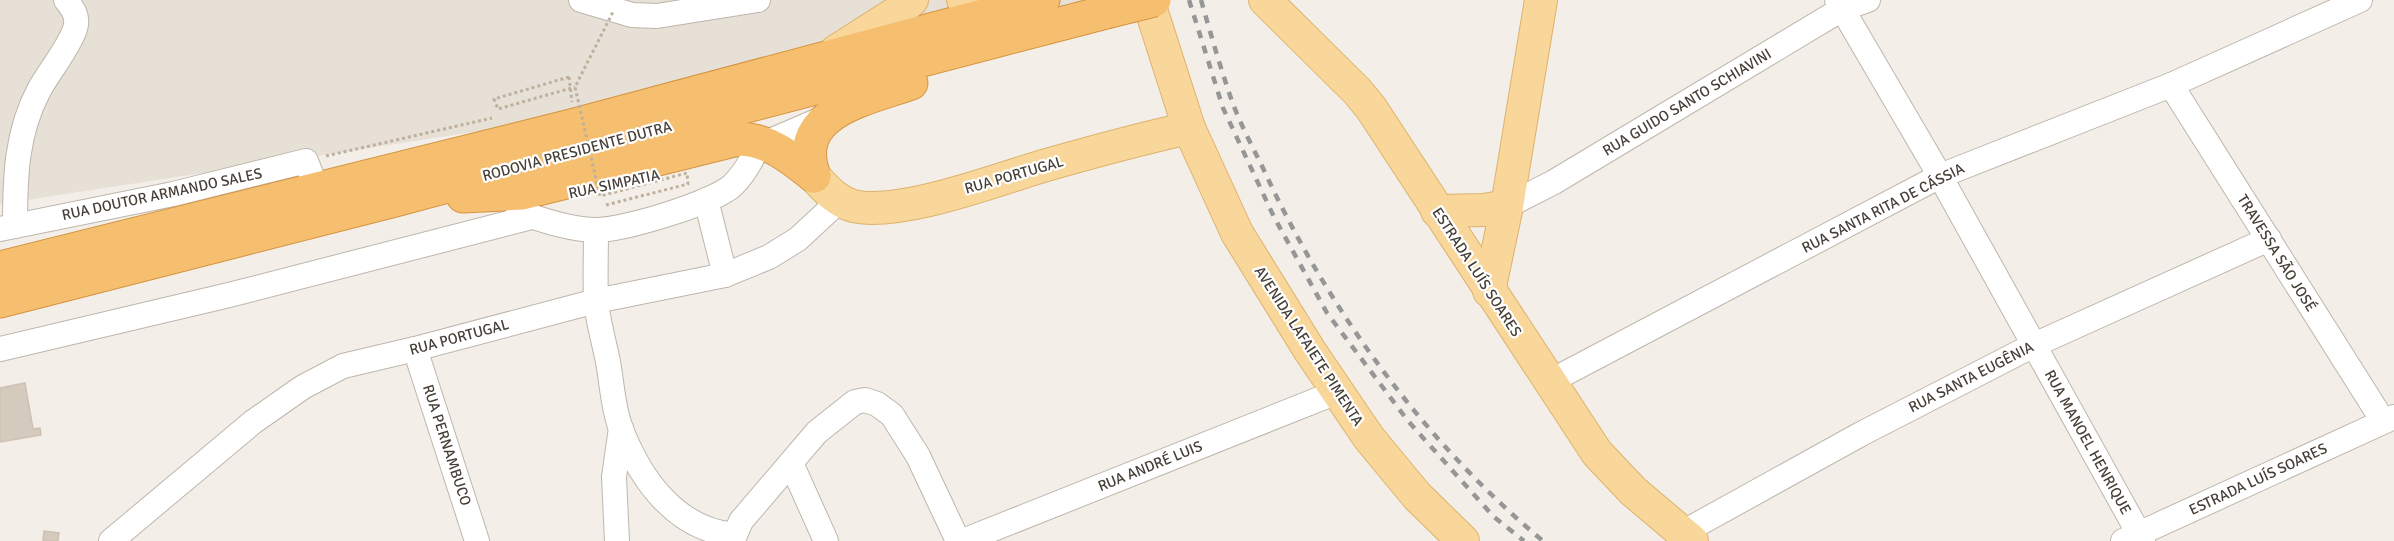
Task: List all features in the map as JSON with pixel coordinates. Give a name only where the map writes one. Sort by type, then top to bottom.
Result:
[{"type":"highway","name":"RODOVIA PRESIDENTE DUTRA","points":[[0,302],[1154,0]]},
{"type":"highway","name":"RODOVIA PRESIDENTE DUTRA","points":[[0,268],[571,114],[818,62],[1030,4]]},
{"type":"highway","points":[[814,176],[808,161],[808,152],[813,133],[824,118],[839,110],[963,64],[995,40]]},
{"type":"highway","points":[[58,252],[106,231],[309,170],[395,156],[518,129],[571,114]]},
{"type":"highway","points":[[395,200],[522,193],[730,140],[750,139],[779,150],[814,176]]},
{"type":"main road","points":[[818,62],[899,11],[912,0]]},
{"type":"main road","points":[[963,0],[1030,4]]},
{"type":"main road","name":"AVENIDA LAFAIETE PIMENTA","points":[[1148,0],[1189,128],[1237,233],[1336,392],[1393,469],[1463,541]]},
{"type":"main road","name":"ESTRADA LUÍS SOARES","points":[[1265,0],[1357,91],[1371,108],[1597,453],[1633,492],[1687,537]]},
{"type":"main road","points":[[1489,291],[1507,206],[1540,0]]},
{"type":"main road","name":"RUA PORTUGAL","points":[[839,201],[854,206],[881,208],[922,201],[1122,143],[1189,128]]},
{"type":"main road","points":[[814,176],[839,201]]},
{"type":"main road","points":[[1437,211],[1484,210],[1507,206]]},
{"type":"street","points":[[8,227],[20,138],[38,92],[75,28],[76,12],[66,0]]},
{"type":"street","points":[[582,0],[632,15],[657,16],[758,0]]},
{"type":"street","name":"RUA GUIDO SANTO SCHIAVINI","points":[[1507,206],[1554,182],[1839,5],[1868,0]]},
{"type":"street","name":"RUA SANTA RITA DE CÁSSIA","points":[[1549,382],[1940,176],[2171,85],[2360,0]]},
{"type":"street","name":"RUA MANOEL HENRIQUE","points":[[1839,5],[1940,176],[2034,345],[2135,539]]},
{"type":"street","name":"TRAVESSA SÃO JOSÉ","points":[[2171,85],[2268,239],[2389,419]]},
{"type":"street","name":"RUA SIMPATIA","points":[[395,200],[486,206],[604,189],[761,145],[824,118]]},
{"type":"street","points":[[486,206],[561,225],[596,230],[625,225],[706,200],[733,185],[761,145]]},
{"type":"street","name":"RUA DOUTOR ARMANDO SALES","points":[[8,227],[309,170]]},
{"type":"street","points":[[706,200],[725,275]]},
{"type":"street","name":"RUA PORTUGAL","points":[[111,541],[253,422],[303,387],[343,366],[596,301],[725,275],[769,257],[798,240],[839,201]]},
{"type":"street","points":[[0,349],[229,296],[532,216]]},
{"type":"street","points":[[596,230],[596,301],[621,428],[655,492],[677,513],[697,526],[736,538],[741,521],[817,432],[855,402],[865,400],[877,404],[892,415],[918,456],[958,541]]},
{"type":"street","name":"RUA SANTA EUGÊNIA","points":[[1687,537],[1861,434],[2034,345],[2268,239]]},
{"type":"street","name":"RUA PERNAMBUCO","points":[[415,349],[477,541]]},
{"type":"street","name":"RUA ANDRÉ LUIS","points":[[963,541],[1336,392]]},
{"type":"street","name":"ESTRADA LUÍS SOARES","points":[[2135,539],[2389,419]]},
{"type":"street","points":[[617,541],[614,477],[621,428]]},
{"type":"street","points":[[791,463],[826,541]]},
{"type":"path","points":[[606,205],[688,184],[687,173],[600,196],[574,87],[614,10]]},
{"type":"path","points":[[571,114],[569,77],[494,99],[498,109],[574,87]]},
{"type":"path","points":[[309,170],[412,135],[492,118]]},
{"type":"shaded area","points":[[0,0],[1093,0],[836,77],[0,204]]},
{"type":"building","points":[[25,383],[33,429],[40,428],[41,435],[0,442],[0,388]]},
{"type":"building","points":[[44,531],[59,533],[58,541],[43,541]]},
{"type":"railway","points":[[1189,0],[1223,108],[1274,217],[1327,313],[1408,421],[1494,517],[1524,541]]},
{"type":"railway","points":[[1201,0],[1224,78],[1243,128],[1288,219],[1348,321],[1418,416],[1499,502],[1543,541]]}]
